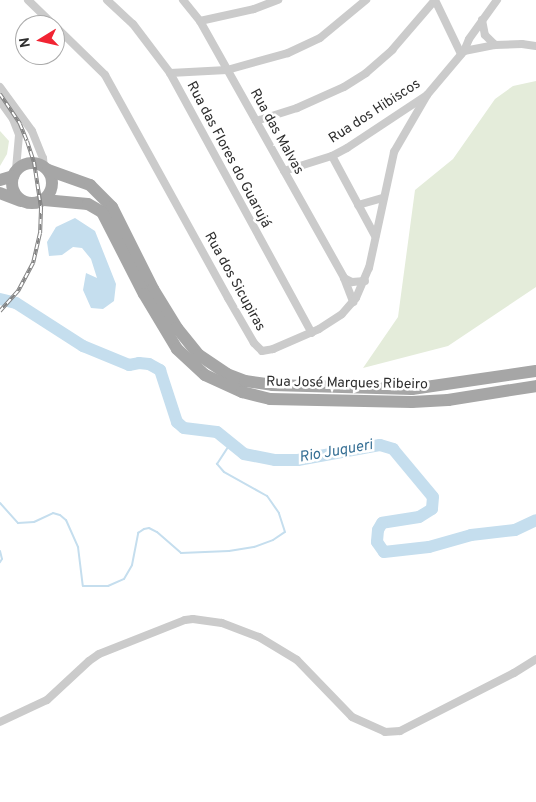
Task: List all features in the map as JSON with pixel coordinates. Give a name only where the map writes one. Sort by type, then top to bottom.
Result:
[{"type":"main road","points":[[0,192],[22,202],[31,204],[44,200],[52,186],[46,169],[34,162],[24,164],[10,175],[15,195],[22,202]]},
{"type":"main road","name":"Rua José Marques Ribeiro","points":[[46,169],[90,185],[100,193],[112,207],[153,289],[182,335],[199,355],[227,374],[245,381],[272,385],[412,389],[536,371]]},
{"type":"main road","name":"Rua José Marques Ribeiro","points":[[44,200],[88,204],[102,212],[144,294],[177,349],[204,375],[242,392],[270,399],[412,402],[448,400],[536,386]]},
{"type":"street","name":"Rua dos Sicupiras","points":[[28,0],[43,15]]},
{"type":"street","name":"Rua das Flores do Guarujá","points":[[108,0],[133,24],[170,73],[312,333]]},
{"type":"street","name":"Rua das Malvas","points":[[182,0],[200,21],[344,278],[353,302]]},
{"type":"street","points":[[200,21],[254,9],[278,0]]},
{"type":"street","points":[[170,73],[227,70],[288,53],[320,38],[366,0]]},
{"type":"street","points":[[256,121],[297,108],[344,86],[366,73],[392,50],[435,0],[462,52],[495,45],[522,44],[536,46]]},
{"type":"street","name":"Rua dos Hibiscos","points":[[284,171],[332,156],[354,144],[427,95],[462,52],[497,0]]},
{"type":"street","points":[[482,20],[485,35],[495,45]]},
{"type":"street","name":"Rua dos Sicupiras","points":[[65,37],[104,75],[258,348],[262,351],[268,351],[312,333],[342,314],[353,302],[365,281],[391,160],[398,143],[418,113],[427,95]]},
{"type":"street","points":[[0,87],[32,131],[46,169]]},
{"type":"street","points":[[0,101],[13,119],[19,135],[10,175]]},
{"type":"street","points":[[332,156],[375,236]]},
{"type":"street","points":[[358,205],[383,198]]},
{"type":"street","points":[[344,278],[352,282],[365,281]]},
{"type":"street","points":[[0,722],[47,700],[89,661],[100,654],[185,620],[193,619],[222,623],[259,637],[297,660],[352,717],[385,732],[400,731],[507,677],[536,659]]},
{"type":"green space","points":[[536,81],[536,287],[448,346],[363,368],[398,317],[415,190],[453,159],[495,99],[513,86]]},
{"type":"green space","points":[[0,131],[9,141],[7,154],[0,166]]},
{"type":"water","points":[[75,218],[95,231],[116,284],[114,301],[103,309],[91,308],[83,290],[86,273],[97,278],[91,259],[82,248],[73,247],[62,255],[49,256],[47,242],[56,227]]},
{"type":"waterway","name":"Rio Juqueri","points":[[0,299],[16,303],[83,346],[129,365],[149,364],[160,370],[177,422],[184,428],[217,432],[244,454],[275,460],[298,460],[380,445],[393,449],[433,497],[432,509],[419,517],[382,523],[378,530],[377,542],[384,552],[429,547],[471,535],[515,530],[536,520]]},
{"type":"waterway","points":[[0,503],[18,523],[34,522],[53,513],[60,515],[66,520],[78,547],[83,586],[108,586],[124,579],[132,565],[138,533],[144,529],[149,528],[157,532],[181,553],[229,551],[254,547],[273,540],[285,532],[279,513],[267,496],[224,472],[217,464],[230,444]]},
{"type":"waterway","points":[[0,551],[2,559],[0,562]]},
{"type":"railway","points":[[0,94],[20,124],[27,141],[34,162],[41,208],[40,233],[33,263],[18,291],[0,311]]}]
